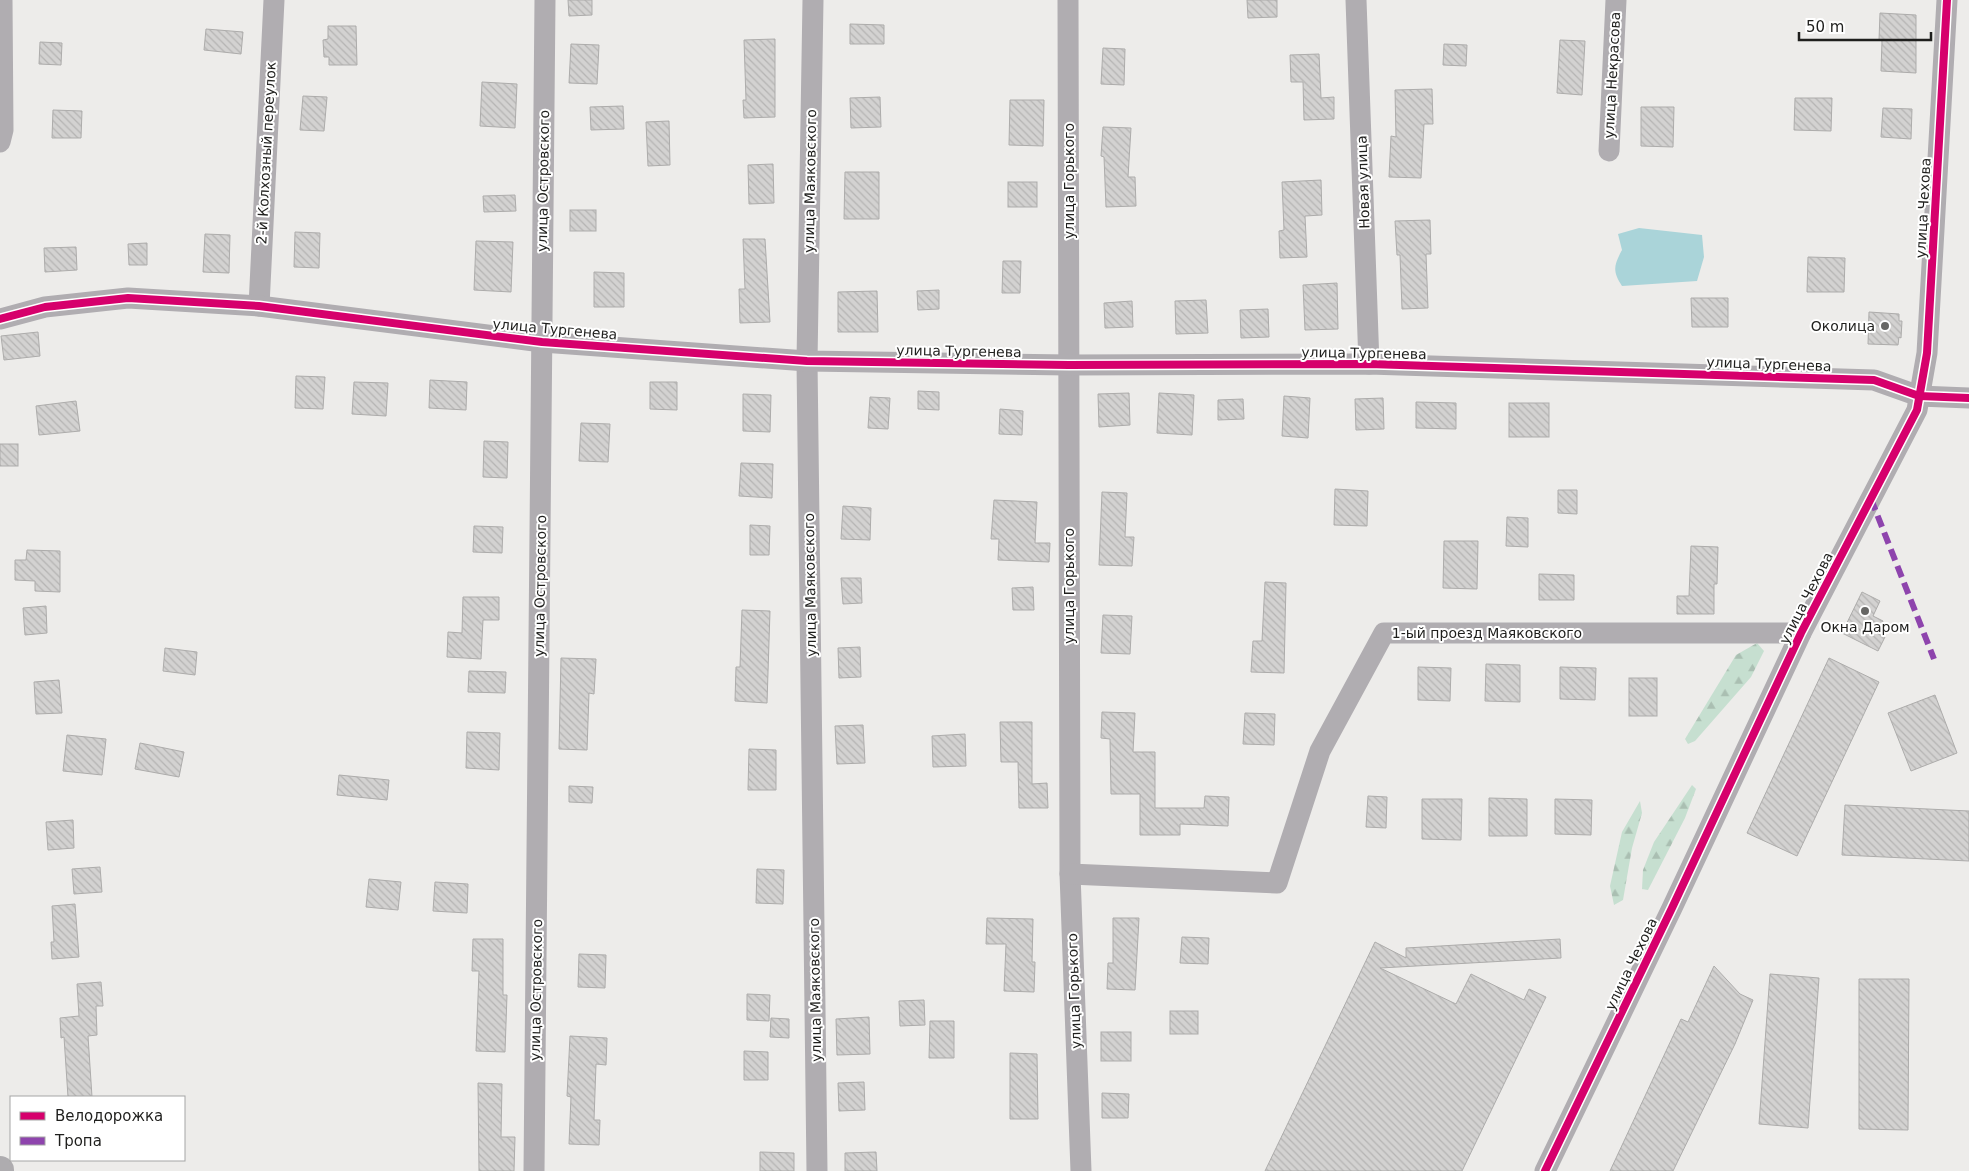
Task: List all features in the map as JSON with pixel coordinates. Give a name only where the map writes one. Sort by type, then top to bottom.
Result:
[{"type":"street","points":[[0,142],[2,130],[2,0]]},
{"type":"street","name":"2-й Колхозный переулок","points":[[259,306],[274,0]]},
{"type":"street","name":"улица Островского","points":[[534,1171],[545,0]]},
{"type":"street","name":"улица Маяковского","points":[[813,0],[807,361],[817,1171]]},
{"type":"street","name":"улица Горького","points":[[1068,0],[1070,874],[1081,1171]]},
{"type":"street","name":"Новая улица","points":[[1356,0],[1369,364]]},
{"type":"street","name":"улица Некрасова","points":[[1609,150],[1616,0]]},
{"type":"street","name":"улица Чехова","points":[[1545,1171],[1672,908],[1801,633],[1917,410],[1927,353],[1947,0]]},
{"type":"street","name":"улица Тургенева","points":[[0,319],[46,307],[128,298],[259,306],[542,342],[807,361],[1069,365],[1369,364],[1874,380],[1919,396],[1969,398]]},
{"type":"street","name":"1-ый проезд Маяковского","points":[[1070,874],[1276,884],[1320,751],[1384,633],[1801,633]]},
{"type":"green space","points":[[1757,643],[1764,651],[1751,677],[1695,741],[1688,744],[1685,739],[1736,655]]},
{"type":"green space","points":[[1692,785],[1696,789],[1685,818],[1648,890],[1642,889],[1643,870],[1654,842]]},
{"type":"green space","points":[[1640,801],[1642,813],[1632,848],[1623,900],[1614,905],[1610,886],[1622,832]]},
{"type":"water","points":[[1639,228],[1702,235],[1704,257],[1697,281],[1622,286],[1615,272],[1617,260],[1622,250],[1618,234]]},
{"type":"building","points":[[568,0],[592,0],[592,15],[569,16]]},
{"type":"building","points":[[1247,0],[1277,0],[1277,17],[1248,18]]},
{"type":"building","points":[[1880,13],[1916,15],[1916,73],[1881,71],[1882,41],[1879,40]]},
{"type":"building","points":[[850,24],[884,25],[884,44],[850,44]]},
{"type":"building","points":[[328,26],[356,26],[357,65],[329,65],[329,57],[324,57],[323,40],[328,39]]},
{"type":"building","points":[[206,29],[243,32],[241,54],[204,50]]},
{"type":"building","points":[[775,39],[775,117],[744,118],[743,100],[746,100],[744,40]]},
{"type":"building","points":[[1560,40],[1585,41],[1582,95],[1557,93]]},
{"type":"building","points":[[40,42],[62,43],[61,65],[39,64]]},
{"type":"building","points":[[571,44],[599,45],[597,84],[569,83]]},
{"type":"building","points":[[1444,44],[1467,45],[1466,66],[1443,65]]},
{"type":"building","points":[[1103,48],[1125,49],[1124,85],[1101,84]]},
{"type":"building","points":[[1319,54],[1321,98],[1334,97],[1334,119],[1304,120],[1303,82],[1291,82],[1290,55]]},
{"type":"building","points":[[482,82],[517,84],[515,128],[480,126]]},
{"type":"building","points":[[1432,89],[1433,124],[1424,124],[1421,178],[1389,177],[1391,136],[1396,137],[1395,90]]},
{"type":"building","points":[[303,96],[327,97],[324,131],[300,130]]},
{"type":"building","points":[[880,97],[881,127],[851,128],[850,98]]},
{"type":"building","points":[[1795,98],[1832,98],[1831,131],[1794,130]]},
{"type":"building","points":[[1010,100],[1044,100],[1043,146],[1009,145]]},
{"type":"building","points":[[623,106],[624,129],[591,130],[590,107]]},
{"type":"building","points":[[1641,107],[1674,107],[1673,147],[1641,146]]},
{"type":"building","points":[[1883,108],[1912,109],[1911,139],[1881,137]]},
{"type":"building","points":[[53,110],[82,111],[81,138],[52,138]]},
{"type":"building","points":[[669,121],[670,165],[648,166],[646,122]]},
{"type":"building","points":[[1103,127],[1131,128],[1128,177],[1135,177],[1136,206],[1106,207],[1104,157],[1101,156]]},
{"type":"building","points":[[773,164],[774,203],[749,204],[748,165]]},
{"type":"building","points":[[845,172],[879,172],[879,219],[844,219]]},
{"type":"building","points":[[1321,180],[1322,215],[1305,216],[1307,257],[1280,258],[1279,231],[1284,230],[1282,182]]},
{"type":"building","points":[[1008,182],[1037,182],[1037,207],[1008,207]]},
{"type":"building","points":[[515,195],[516,211],[484,212],[483,196]]},
{"type":"building","points":[[570,210],[596,210],[596,231],[570,231]]},
{"type":"building","points":[[1430,220],[1431,254],[1426,254],[1428,308],[1402,309],[1400,255],[1397,255],[1395,221]]},
{"type":"building","points":[[295,232],[320,233],[319,268],[294,267]]},
{"type":"building","points":[[205,234],[230,235],[229,273],[203,272]]},
{"type":"building","points":[[743,239],[765,239],[770,322],[740,323],[739,289],[745,289]]},
{"type":"building","points":[[476,241],[513,242],[511,292],[474,290]]},
{"type":"building","points":[[147,243],[147,265],[129,265],[128,244]]},
{"type":"building","points":[[76,247],[77,270],[45,272],[44,248]]},
{"type":"building","points":[[1808,257],[1845,258],[1844,292],[1807,292]]},
{"type":"building","points":[[1003,261],[1021,261],[1020,293],[1002,293]]},
{"type":"building","points":[[594,272],[624,273],[624,307],[594,307]]},
{"type":"building","points":[[1337,283],[1338,329],[1305,330],[1303,285]]},
{"type":"building","points":[[939,290],[939,309],[918,310],[917,291]]},
{"type":"building","points":[[877,291],[878,332],[838,332],[838,292]]},
{"type":"building","points":[[1691,298],[1728,298],[1728,327],[1692,327]]},
{"type":"building","points":[[1206,300],[1208,333],[1176,334],[1175,301]]},
{"type":"building","points":[[1132,301],[1133,327],[1105,328],[1104,303]]},
{"type":"building","points":[[1268,309],[1269,337],[1241,338],[1240,310]]},
{"type":"building","name":"Околица","points":[[1869,312],[1899,314],[1899,321],[1902,321],[1901,338],[1899,337],[1898,345],[1868,344]]},
{"type":"building","points":[[38,332],[40,356],[4,360],[1,336]]},
{"type":"building","points":[[296,376],[325,377],[323,409],[295,408]]},
{"type":"building","points":[[430,380],[467,382],[466,410],[429,408]]},
{"type":"building","points":[[354,382],[388,383],[386,416],[352,414]]},
{"type":"building","points":[[650,382],[677,382],[677,410],[650,409]]},
{"type":"building","points":[[918,391],[939,392],[939,410],[918,409]]},
{"type":"building","points":[[1129,393],[1130,425],[1099,427],[1098,394]]},
{"type":"building","points":[[1159,393],[1194,395],[1192,435],[1157,433]]},
{"type":"building","points":[[743,394],[771,395],[770,432],[743,431]]},
{"type":"building","points":[[1284,396],[1310,398],[1308,438],[1282,436]]},
{"type":"building","points":[[870,397],[890,398],[888,429],[868,428]]},
{"type":"building","points":[[1383,398],[1384,429],[1356,430],[1355,399]]},
{"type":"building","points":[[1243,399],[1244,419],[1218,420],[1218,400]]},
{"type":"building","points":[[76,401],[80,431],[39,435],[36,406]]},
{"type":"building","points":[[1416,402],[1456,403],[1456,429],[1416,428]]},
{"type":"building","points":[[1509,403],[1549,403],[1549,437],[1509,437]]},
{"type":"building","points":[[1000,409],[1023,411],[1022,435],[999,434]]},
{"type":"building","points":[[581,423],[610,424],[608,462],[579,461]]},
{"type":"building","points":[[484,441],[508,442],[507,478],[483,477]]},
{"type":"building","points":[[0,444],[18,444],[18,466],[0,466]]},
{"type":"building","points":[[741,463],[773,464],[772,498],[739,496]]},
{"type":"building","points":[[1335,489],[1368,491],[1367,526],[1334,525]]},
{"type":"building","points":[[1558,490],[1577,490],[1577,514],[1558,513]]},
{"type":"building","points":[[1102,492],[1127,493],[1125,537],[1134,537],[1132,566],[1099,565]]},
{"type":"building","points":[[994,500],[1037,502],[1035,543],[1050,543],[1049,562],[998,560],[999,539],[991,539]]},
{"type":"building","points":[[843,506],[871,508],[870,540],[841,539]]},
{"type":"building","points":[[1507,517],[1528,518],[1528,547],[1506,546]]},
{"type":"building","points":[[750,525],[770,526],[769,555],[750,555]]},
{"type":"building","points":[[474,526],[503,527],[502,553],[473,552]]},
{"type":"building","points":[[1444,541],[1478,541],[1477,589],[1443,588]]},
{"type":"building","points":[[1691,546],[1718,547],[1717,584],[1714,584],[1714,614],[1677,614],[1677,596],[1689,596]]},
{"type":"building","points":[[27,550],[60,551],[60,592],[35,591],[35,581],[15,580],[15,560],[26,560]]},
{"type":"building","points":[[1539,574],[1574,575],[1574,600],[1539,600]]},
{"type":"building","points":[[841,578],[861,578],[862,603],[843,604]]},
{"type":"building","points":[[1265,582],[1286,583],[1284,673],[1251,672],[1253,641],[1262,641]]},
{"type":"building","points":[[1033,587],[1034,610],[1013,610],[1012,588]]},
{"type":"building","points":[[1862,592],[1880,601],[1873,616],[1883,621],[1877,633],[1885,637],[1878,651],[1842,633]]},
{"type":"building","points":[[463,597],[499,597],[499,620],[483,620],[481,659],[447,657],[448,632],[462,633]]},
{"type":"building","points":[[46,606],[47,633],[25,635],[23,608]]},
{"type":"building","points":[[742,610],[770,611],[767,703],[735,701],[736,667],[740,667]]},
{"type":"building","points":[[1103,615],[1132,616],[1130,654],[1101,653]]},
{"type":"building","points":[[860,647],[861,677],[839,678],[838,648]]},
{"type":"building","points":[[165,648],[197,652],[195,675],[163,671]]},
{"type":"building","points":[[561,658],[596,659],[594,694],[589,693],[587,750],[559,749]]},
{"type":"building","points":[[1829,658],[1879,682],[1797,856],[1747,833]]},
{"type":"building","points":[[1486,664],[1520,665],[1520,702],[1485,701]]},
{"type":"building","points":[[1418,667],[1451,668],[1450,701],[1418,700]]},
{"type":"building","points":[[1560,667],[1596,668],[1595,700],[1560,699]]},
{"type":"building","points":[[469,671],[506,672],[505,693],[468,692]]},
{"type":"building","points":[[1629,678],[1657,678],[1657,716],[1629,716]]},
{"type":"building","points":[[59,680],[62,713],[36,714],[34,682]]},
{"type":"building","points":[[1935,695],[1957,753],[1911,771],[1888,713]]},
{"type":"building","points":[[1102,712],[1135,713],[1133,752],[1155,752],[1155,808],[1204,808],[1205,796],[1229,797],[1228,826],[1180,824],[1180,835],[1140,835],[1140,794],[1111,794],[1110,739],[1101,738]]},
{"type":"building","points":[[1245,713],[1275,714],[1274,745],[1243,744]]},
{"type":"building","points":[[1000,722],[1032,722],[1032,784],[1047,783],[1048,808],[1019,808],[1018,762],[1001,762]]},
{"type":"building","points":[[863,725],[865,763],[837,764],[835,726]]},
{"type":"building","points":[[467,732],[500,733],[499,770],[466,768]]},
{"type":"building","points":[[965,734],[966,766],[933,767],[932,736]]},
{"type":"building","points":[[67,735],[106,739],[102,775],[63,771]]},
{"type":"building","points":[[140,743],[184,752],[179,777],[135,769]]},
{"type":"building","points":[[749,749],[776,750],[776,790],[748,790]]},
{"type":"building","points":[[339,775],[389,780],[387,800],[337,795]]},
{"type":"building","points":[[569,786],[593,787],[592,803],[569,802]]},
{"type":"building","points":[[1368,796],[1387,797],[1386,828],[1366,827]]},
{"type":"building","points":[[1489,798],[1527,799],[1527,836],[1489,836]]},
{"type":"building","points":[[1422,799],[1462,799],[1461,840],[1422,839]]},
{"type":"building","points":[[1555,799],[1592,800],[1591,835],[1555,834]]},
{"type":"building","points":[[1845,805],[1969,811],[1969,861],[1842,855]]},
{"type":"building","points":[[73,820],[74,848],[48,850],[46,822]]},
{"type":"building","points":[[100,867],[102,892],[74,894],[72,869]]},
{"type":"building","points":[[757,869],[784,870],[783,904],[756,903]]},
{"type":"building","points":[[369,879],[401,882],[398,910],[366,907]]},
{"type":"building","points":[[435,882],[468,884],[467,913],[433,911]]},
{"type":"building","points":[[75,904],[79,957],[52,959],[51,942],[54,942],[52,906]]},
{"type":"building","points":[[987,918],[1033,919],[1032,962],[1035,962],[1034,992],[1004,991],[1006,944],[986,944]]},
{"type":"building","points":[[1113,918],[1139,918],[1135,990],[1107,989],[1108,963],[1113,963]]},
{"type":"building","points":[[1182,937],[1209,938],[1208,964],[1180,963]]},
{"type":"building","points":[[473,939],[503,939],[503,995],[507,995],[505,1052],[476,1051],[479,971],[472,971]]},
{"type":"building","points":[[1560,939],[1561,958],[1380,968],[1456,1004],[1471,974],[1524,1000],[1529,989],[1546,997],[1462,1171],[1265,1171],[1375,942],[1406,958],[1406,948]]},
{"type":"building","points":[[579,954],[606,955],[605,988],[578,987]]},
{"type":"building","points":[[1714,966],[1740,994],[1753,1000],[1735,1044],[1673,1171],[1610,1171],[1681,1019],[1688,1022]]},
{"type":"building","points":[[1770,974],[1819,978],[1808,1128],[1759,1124]]},
{"type":"building","points":[[1859,979],[1909,979],[1908,1130],[1859,1129]]},
{"type":"building","points":[[101,982],[103,1006],[96,1006],[97,1035],[88,1036],[92,1096],[68,1096],[64,1037],[61,1038],[60,1018],[79,1016],[77,984]]},
{"type":"building","points":[[747,994],[770,995],[769,1021],[747,1020]]},
{"type":"building","points":[[924,1000],[925,1025],[900,1026],[899,1001]]},
{"type":"building","points":[[1170,1011],[1198,1011],[1198,1034],[1170,1034]]},
{"type":"building","points":[[869,1017],[870,1054],[837,1055],[836,1019]]},
{"type":"building","points":[[771,1018],[789,1019],[789,1038],[770,1037]]},
{"type":"building","points":[[930,1021],[954,1021],[954,1058],[929,1058]]},
{"type":"building","points":[[1101,1032],[1131,1032],[1131,1061],[1101,1061]]},
{"type":"building","points":[[570,1036],[607,1038],[606,1065],[596,1064],[594,1120],[600,1120],[599,1145],[569,1144],[571,1097],[567,1096]]},
{"type":"building","points":[[744,1051],[768,1052],[768,1080],[744,1080]]},
{"type":"building","points":[[1010,1053],[1037,1054],[1038,1119],[1010,1119]]},
{"type":"building","points":[[864,1082],[865,1110],[839,1111],[838,1083]]},
{"type":"building","points":[[478,1083],[502,1084],[501,1137],[515,1137],[514,1171],[479,1171]]},
{"type":"building","points":[[1102,1093],[1129,1094],[1128,1118],[1102,1118]]},
{"type":"building","points":[[760,1152],[794,1153],[794,1171],[760,1171]]},
{"type":"building","points":[[876,1152],[877,1171],[845,1171],[845,1153]]},
{"type":"marked path","points":[[1871,499],[1934,659]]},
{"type":"cycle path","points":[[1545,1171],[1672,908],[1801,633],[1917,410],[1927,353],[1947,0]]},
{"type":"cycle path","points":[[0,319],[45,307],[128,298],[259,306],[542,342],[807,361],[1069,365],[1369,364],[1874,380],[1919,396],[1969,398]]},
{"type":"place","name":"Околица","points":[[1885,326]]},
{"type":"place","name":"Окна Даром","points":[[1865,611]]}]
